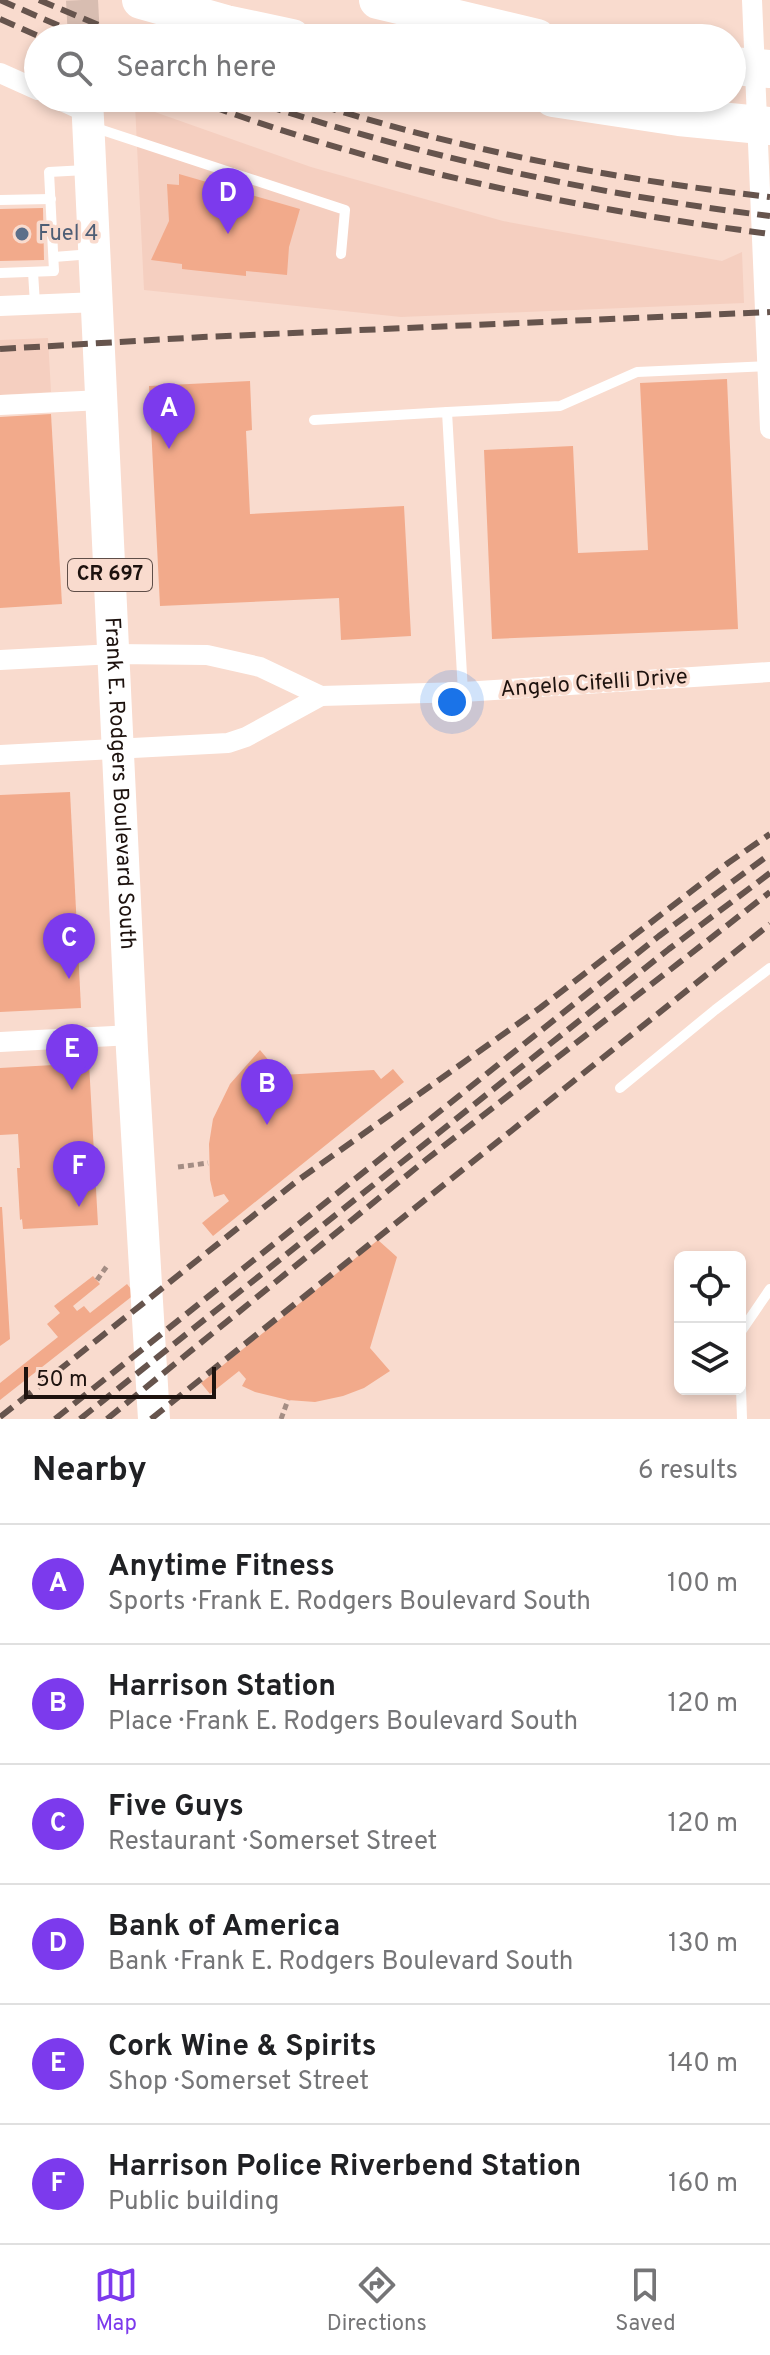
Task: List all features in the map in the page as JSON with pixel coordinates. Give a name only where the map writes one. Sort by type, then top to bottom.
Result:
[{"type":"highway","points":[[141,0],[226,24]]},
{"type":"highway","points":[[200,0],[270,24]]},
{"type":"highway","points":[[378,0],[478,24]]},
{"type":"highway","points":[[746,67],[770,69]]},
{"type":"highway","points":[[646,112],[770,126]]},
{"type":"main road","name":"Frank E. Rodgers Boulevard South","points":[[88,112],[132,1043],[154,1419]]},
{"type":"street","points":[[752,0],[770,429]]},
{"type":"street","points":[[0,73],[24,84]]},
{"type":"street","points":[[0,306],[98,302]]},
{"type":"street","points":[[0,405],[102,400]]},
{"type":"street","name":"Angelo Cifelli Drive","points":[[0,660],[174,653],[231,659],[260,667],[321,696]]},
{"type":"street","name":"Angelo Cifelli Drive","points":[[0,755],[228,743],[256,732],[287,712],[321,696],[463,692],[770,672]]},
{"type":"street","points":[[0,1042],[132,1043]]},
{"type":"lane","points":[[88,112],[345,210],[341,254]]},
{"type":"lane","points":[[0,273],[54,271],[49,172],[90,170]]},
{"type":"lane","points":[[0,200],[13,204],[51,199]]},
{"type":"lane","points":[[54,257],[95,254]]},
{"type":"lane","points":[[15,260],[15,273]]},
{"type":"lane","points":[[33,272],[35,304]]},
{"type":"lane","points":[[314,420],[560,406],[637,372],[767,366]]},
{"type":"lane","points":[[447,412],[463,692]]},
{"type":"lane","points":[[620,1088],[770,968]]},
{"type":"lane","points":[[746,1324],[770,1289]]},
{"type":"lane","points":[[741,1395],[742,1419]]},
{"type":"path","points":[[178,1167],[208,1163]]},
{"type":"path","points":[[97,1280],[107,1266]]},
{"type":"path","points":[[281,1419],[288,1400]]},
{"type":"shaded area","points":[[135,112],[155,112],[311,167],[503,221],[722,261],[742,252],[744,303],[401,317],[144,290]]},
{"type":"shaded area","points":[[48,338],[51,392],[0,395],[0,340]]},
{"type":"building","points":[[179,174],[300,209],[289,247],[287,275],[246,271],[246,276],[182,269],[182,264],[151,260],[169,221],[167,184],[179,185]]},
{"type":"building","name":"Fuel 4","points":[[43,208],[44,260],[0,261],[0,209]]},
{"type":"building","points":[[727,379],[738,629],[492,639],[484,450],[573,446],[578,553],[648,550],[640,383]]},
{"type":"building","points":[[250,381],[252,430],[246,431],[250,514],[404,506],[411,636],[341,640],[339,598],[160,606],[149,386]]},
{"type":"building","points":[[51,414],[62,604],[0,608],[0,417]]},
{"type":"building","points":[[70,792],[81,1008],[0,1012],[0,795]]},
{"type":"building","points":[[260,1050],[281,1075],[374,1070],[381,1079],[393,1069],[404,1082],[213,1236],[202,1223],[229,1201],[224,1194],[214,1197],[210,1180],[209,1144],[213,1119],[230,1084]]},
{"type":"building","points":[[89,1063],[98,1225],[23,1229],[17,1168],[20,1168],[18,1134],[0,1135],[0,1068]]},
{"type":"building","points":[[0,1207],[10,1339],[0,1346]]},
{"type":"building","points":[[378,1240],[397,1257],[370,1348],[390,1371],[364,1388],[315,1402],[288,1400],[255,1392],[242,1386],[246,1379],[239,1371],[210,1394],[201,1383]]},
{"type":"building","points":[[93,1276],[100,1284],[73,1306],[77,1311],[84,1306],[90,1313],[127,1284],[135,1294],[0,1400],[0,1383],[58,1337],[47,1324],[60,1313],[54,1306]]},
{"type":"tunnel","points":[[82,0],[83,24]]},
{"type":"railway","points":[[0,0],[55,24]]},
{"type":"railway","points":[[39,0],[96,24]]},
{"type":"railway","points":[[0,19],[24,30]]},
{"type":"railway","points":[[229,112],[332,146],[476,183],[623,212],[770,234]]},
{"type":"railway","points":[[286,112],[438,155],[504,170],[636,196],[770,216]]},
{"type":"railway","points":[[343,112],[531,160],[650,181],[770,197]]},
{"type":"railway","points":[[0,349],[770,312]]},
{"type":"railway","points":[[0,1417],[297,1181],[540,1008],[770,834]]},
{"type":"railway","points":[[55,1419],[659,936],[770,854]]},
{"type":"railway","points":[[80,1419],[669,949],[770,873]]},
{"type":"railway","points":[[107,1419],[427,1159],[770,892]]},
{"type":"railway","points":[[151,1419],[770,924]]},
{"type":"place","name":"Fuel 4","points":[[22,234]]},
{"type":"place","name":"Bank of America","points":[[228,234]]},
{"type":"place","name":"Anytime Fitness","points":[[169,449]]},
{"type":"place","name":"Five Guys","points":[[69,979]]},
{"type":"place","name":"Cork Wine & Spirits","points":[[72,1090]]},
{"type":"place","name":"Harrison Station","points":[[267,1125]]},
{"type":"place","name":"Harrison Police Riverbend Station","points":[[79,1207]]}]
